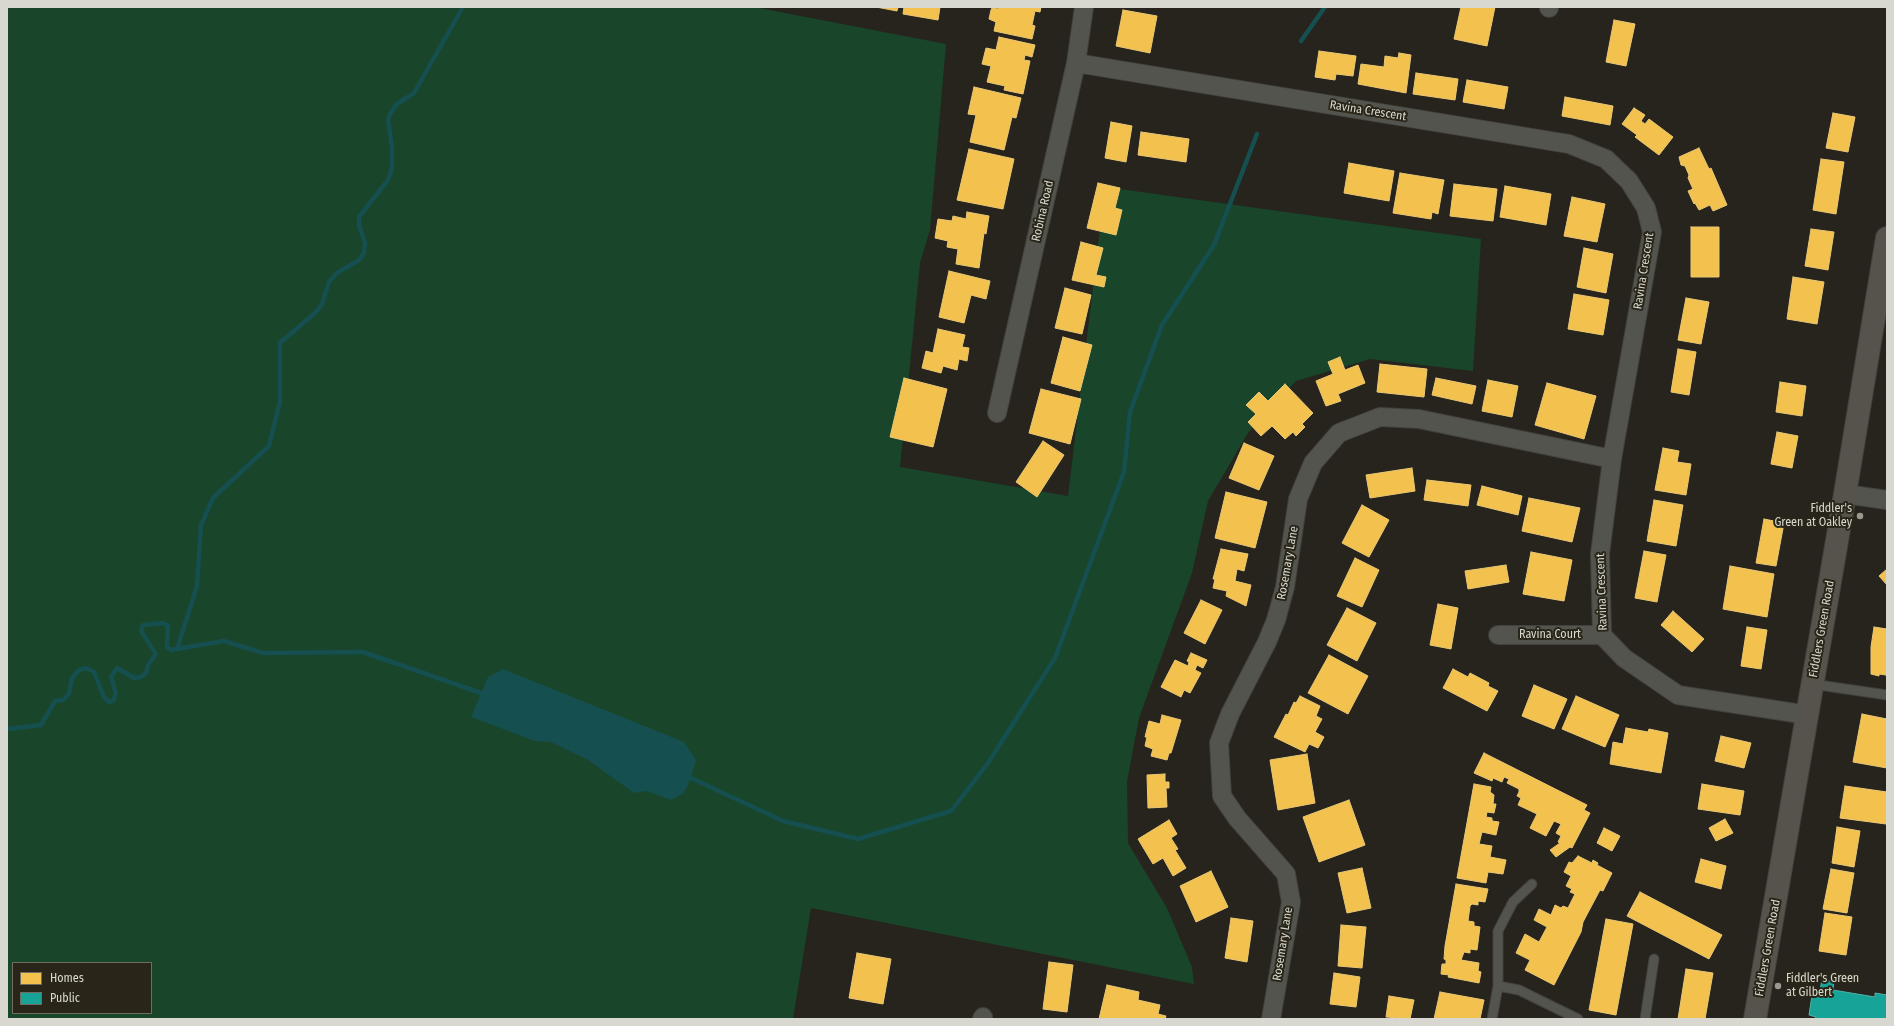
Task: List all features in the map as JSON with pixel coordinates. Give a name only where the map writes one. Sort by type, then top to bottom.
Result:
[{"type":"main road","name":"Fiddlers Green Road","points":[[1755,1019],[1845,494],[1882,310],[1887,238]]},
{"type":"street","name":"Robina Road","points":[[997,413],[1076,63],[1084,7]]},
{"type":"street","name":"Ravina Crescent","points":[[1076,63],[1569,144],[1606,160],[1629,181],[1646,208],[1652,232],[1612,459],[1600,554],[1602,635],[1624,658],[1678,695],[1808,715]]},
{"type":"street","name":"Rosemary Lane","points":[[1271,1019],[1291,902],[1286,874],[1237,818],[1222,796],[1219,742],[1230,714],[1267,642],[1276,620],[1285,587],[1298,499],[1313,463],[1339,433],[1380,417],[1419,419],[1612,459]]},
{"type":"street","points":[[1845,494],[1887,500]]},
{"type":"street","name":"Ravina Court","points":[[1498,635],[1602,635]]},
{"type":"lane","points":[[1812,684],[1887,695]]},
{"type":"lane","points":[[1492,1019],[1498,986],[1498,931],[1513,902],[1532,884]]},
{"type":"lane","points":[[1645,1019],[1654,959]]},
{"type":"lane","points":[[1498,986],[1518,990],[1578,1019]]},
{"type":"green space","points":[[7,7],[754,7],[946,44],[930,230],[920,263],[900,467],[1068,496],[1105,187],[1481,239],[1473,371],[1370,359],[1296,381],[1248,433],[1208,501],[1192,573],[1139,718],[1127,782],[1128,843],[1167,908],[1192,967],[1194,984],[811,908],[793,1019],[7,1019]]},
{"type":"water","points":[[503,669],[684,742],[696,760],[691,778],[684,793],[671,800],[647,791],[634,793],[588,760],[551,742],[535,741],[471,717],[488,677]]},
{"type":"building: Homes","points":[[876,7],[898,7],[897,11]]},
{"type":"building: Homes","points":[[904,7],[940,7],[938,20],[903,14]]},
{"type":"building: Homes","points":[[999,7],[1041,7],[1040,12],[1035,11],[1032,25],[1035,26],[1032,39],[994,31],[996,22],[989,19],[992,8],[998,9]]},
{"type":"building: Homes","points":[[1461,7],[1495,7],[1487,46],[1454,39]]},
{"type":"building: Homes","points":[[1123,10],[1157,16],[1150,53],[1116,46]]},
{"type":"building: Homes","points":[[1614,20],[1635,24],[1626,66],[1606,62]]},
{"type":"building: Homes","points":[[999,37],[1035,45],[1032,57],[1025,55],[1024,60],[1030,61],[1023,94],[1004,90],[1005,86],[987,82],[991,66],[982,64],[986,48],[996,50]]},
{"type":"building: Homes","points":[[1319,51],[1356,56],[1353,76],[1336,74],[1335,80],[1315,77]]},
{"type":"building: Homes","points":[[1399,53],[1411,55],[1406,93],[1358,84],[1361,64],[1384,67],[1385,56],[1398,58]]},
{"type":"building: Homes","points":[[1416,73],[1458,79],[1455,100],[1413,94]]},
{"type":"building: Homes","points":[[1467,80],[1508,87],[1504,109],[1463,102]]},
{"type":"building: Homes","points":[[974,87],[1021,98],[1016,118],[1012,117],[1004,150],[970,142],[976,115],[968,114]]},
{"type":"building: Homes","points":[[1565,97],[1613,106],[1610,125],[1562,116]]},
{"type":"building: Homes","points":[[1634,108],[1645,115],[1641,121],[1645,124],[1649,119],[1673,137],[1659,155],[1635,137],[1637,135],[1622,124]]},
{"type":"building: Homes","points":[[1833,113],[1855,117],[1848,152],[1826,148]]},
{"type":"building: Homes","points":[[1111,122],[1132,126],[1126,162],[1105,158]]},
{"type":"building: Homes","points":[[1141,132],[1189,139],[1186,162],[1138,155]]},
{"type":"building: Homes","points":[[1699,148],[1709,169],[1711,168],[1727,205],[1713,211],[1710,205],[1699,210],[1695,203],[1694,204],[1688,191],[1693,189],[1688,178],[1689,175],[1685,166],[1681,165],[1679,157]]},
{"type":"building: Homes","points":[[969,149],[1014,159],[1003,209],[957,200]]},
{"type":"building: Homes","points":[[1821,159],[1844,162],[1836,214],[1813,210]]},
{"type":"building: Homes","points":[[1349,163],[1394,171],[1389,201],[1344,193]]},
{"type":"building: Homes","points":[[1400,173],[1444,180],[1438,214],[1432,212],[1431,219],[1393,213]]},
{"type":"building: Homes","points":[[1098,183],[1120,188],[1115,208],[1122,210],[1116,235],[1087,228]]},
{"type":"building: Homes","points":[[1454,184],[1497,189],[1493,221],[1450,216]]},
{"type":"building: Homes","points":[[1505,186],[1551,194],[1546,225],[1500,217]]},
{"type":"building: Homes","points":[[1572,197],[1605,204],[1597,242],[1564,236]]},
{"type":"building: Homes","points":[[967,212],[989,216],[986,234],[984,233],[979,268],[956,264],[958,249],[947,247],[948,241],[935,238],[938,219],[952,221],[953,216],[966,219]]},
{"type":"building: Homes","points":[[1691,227],[1719,227],[1719,277],[1691,277]]},
{"type":"building: Homes","points":[[1811,229],[1834,232],[1828,270],[1805,266]]},
{"type":"building: Homes","points":[[1081,242],[1103,248],[1096,275],[1106,277],[1104,287],[1072,280]]},
{"type":"building: Homes","points":[[1584,248],[1613,254],[1606,293],[1577,287]]},
{"type":"building: Homes","points":[[949,271],[990,281],[986,299],[971,295],[964,323],[939,317]]},
{"type":"building: Homes","points":[[1793,277],[1824,282],[1817,324],[1787,319]]},
{"type":"building: Homes","points":[[1065,288],[1091,295],[1082,334],[1055,328]]},
{"type":"building: Homes","points":[[1574,294],[1609,300],[1603,335],[1568,329]]},
{"type":"building: Homes","points":[[1686,298],[1709,302],[1701,344],[1678,340]]},
{"type":"building: Homes","points":[[938,329],[965,335],[962,347],[969,348],[967,361],[959,359],[957,370],[943,366],[941,373],[922,368],[926,351],[933,353]]},
{"type":"building: Homes","points":[[1063,337],[1092,345],[1080,391],[1051,383]]},
{"type":"building: Homes","points":[[1678,349],[1696,352],[1689,395],[1671,392]]},
{"type":"building: Homes","points":[[1340,357],[1345,370],[1358,365],[1365,383],[1338,394],[1341,401],[1326,406],[1316,381],[1333,374],[1328,362]]},
{"type":"building: Homes","points":[[1380,364],[1427,369],[1424,397],[1377,392]]},
{"type":"building: Homes","points":[[904,378],[947,389],[933,447],[890,437]]},
{"type":"building: Homes","points":[[1436,378],[1476,386],[1472,404],[1432,395]]},
{"type":"building: Homes","points":[[1488,380],[1518,386],[1512,417],[1482,411]]},
{"type":"building: Homes","points":[[1780,382],[1806,386],[1802,416],[1776,412]]},
{"type":"building: Homes","points":[[1547,383],[1596,396],[1584,439],[1535,425]]},
{"type":"building: Homes","points":[[1285,384],[1313,413],[1302,424],[1305,427],[1296,436],[1293,432],[1285,439],[1272,426],[1261,436],[1248,422],[1256,414],[1246,405],[1259,392],[1268,401]]},
{"type":"building: Homes","points":[[1041,389],[1081,399],[1070,444],[1029,433]]},
{"type":"building: Homes","points":[[1777,432],[1798,436],[1792,468],[1771,464]]},
{"type":"building: Homes","points":[[1043,441],[1064,455],[1037,497],[1016,482]]},
{"type":"building: Homes","points":[[1244,443],[1274,456],[1259,490],[1229,478]]},
{"type":"building: Homes","points":[[1663,448],[1679,451],[1677,462],[1691,464],[1686,495],[1655,490]]},
{"type":"building: Homes","points":[[1412,468],[1415,491],[1370,498],[1366,475]]},
{"type":"building: Homes","points":[[1427,480],[1471,485],[1468,506],[1424,500]]},
{"type":"building: Homes","points":[[1482,486],[1522,496],[1518,515],[1477,505]]},
{"type":"building: Homes","points":[[1226,492],[1267,502],[1255,548],[1215,538]]},
{"type":"building: Homes","points":[[1529,498],[1580,508],[1572,542],[1522,531]]},
{"type":"building: Homes","points":[[1654,500],[1683,505],[1676,546],[1647,541]]},
{"type":"building: Homes","points":[[1362,505],[1389,520],[1369,557],[1342,543]]},
{"type":"building: Homes","points":[[1764,519],[1784,523],[1776,566],[1756,563]]},
{"type":"building: Homes","points":[[1221,549],[1248,554],[1244,571],[1237,569],[1235,581],[1251,585],[1246,606],[1226,596],[1227,591],[1213,588],[1215,579],[1213,579]]},
{"type":"building: Homes","points":[[1644,551],[1666,555],[1657,602],[1635,598]]},
{"type":"building: Homes","points":[[1531,552],[1572,560],[1564,601],[1523,594]]},
{"type":"building: Homes","points":[[1355,558],[1379,570],[1362,607],[1337,596]]},
{"type":"building: Homes","points":[[1506,565],[1509,582],[1468,589],[1465,571]]},
{"type":"building: Homes","points":[[1730,566],[1774,574],[1767,617],[1723,609]]},
{"type":"building: Homes","points":[[1887,569],[1887,585],[1879,576]]},
{"type":"building: Homes","points":[[1201,600],[1222,610],[1205,644],[1184,633]]},
{"type":"building: Homes","points":[[1438,604],[1458,608],[1451,649],[1430,645]]},
{"type":"building: Homes","points":[[1347,608],[1376,623],[1357,661],[1327,645]]},
{"type":"building: Homes","points":[[1673,611],[1704,639],[1692,652],[1661,625]]},
{"type":"building: Homes","points":[[1747,627],[1767,630],[1761,669],[1741,666]]},
{"type":"building: Homes","points":[[1874,627],[1887,629],[1887,677],[1886,675],[1879,674],[1879,676],[1871,674],[1871,647]]},
{"type":"building: Homes","points":[[1191,653],[1207,660],[1203,668],[1197,665],[1195,670],[1201,673],[1190,693],[1184,690],[1181,697],[1161,687],[1175,660],[1188,666],[1189,662],[1187,661]]},
{"type":"building: Homes","points":[[1329,655],[1368,676],[1348,714],[1308,693]]},
{"type":"building: Homes","points":[[1453,669],[1468,677],[1470,673],[1489,683],[1488,686],[1498,691],[1487,711],[1443,688]]},
{"type":"building: Homes","points":[[1534,685],[1567,699],[1554,729],[1522,716]]},
{"type":"building: Homes","points":[[1300,696],[1320,706],[1316,716],[1322,719],[1315,732],[1324,737],[1318,748],[1309,744],[1305,752],[1274,737],[1286,714],[1288,715],[1294,702],[1296,703]]},
{"type":"building: Homes","points":[[1576,696],[1619,715],[1605,747],[1562,729]]},
{"type":"building: Homes","points":[[1862,714],[1887,719],[1887,768],[1853,762]]},
{"type":"building: Homes","points":[[1162,715],[1181,720],[1171,753],[1169,753],[1167,760],[1151,756],[1153,749],[1145,746],[1147,737],[1145,737],[1149,721],[1160,724]]},
{"type":"building: Homes","points":[[1626,728],[1648,732],[1649,729],[1668,733],[1661,773],[1610,764],[1613,742],[1623,744]]},
{"type":"building: Homes","points":[[1721,736],[1751,743],[1744,768],[1715,761]]},
{"type":"building: Homes","points":[[1484,753],[1587,805],[1584,810],[1590,813],[1572,848],[1570,847],[1556,857],[1550,850],[1560,843],[1558,842],[1561,836],[1556,833],[1561,824],[1554,821],[1546,836],[1530,828],[1537,814],[1518,805],[1521,798],[1517,796],[1519,789],[1507,783],[1509,779],[1504,777],[1502,782],[1493,778],[1492,781],[1474,773]]},
{"type":"building: Homes","points":[[1307,754],[1315,803],[1278,810],[1270,760]]},
{"type":"building: Homes","points":[[1165,774],[1165,782],[1169,782],[1169,788],[1166,788],[1167,807],[1148,808],[1147,775]]},
{"type":"building: Homes","points":[[1474,784],[1491,787],[1490,792],[1494,795],[1493,804],[1496,804],[1494,813],[1487,812],[1486,817],[1492,818],[1492,821],[1499,822],[1496,835],[1482,832],[1479,844],[1492,846],[1490,857],[1506,860],[1503,874],[1488,872],[1486,883],[1457,878]]},
{"type":"building: Homes","points":[[1702,784],[1744,791],[1740,815],[1698,809]]},
{"type":"building: Homes","points":[[1845,786],[1887,792],[1886,824],[1840,818]]},
{"type":"building: Homes","points":[[1349,800],[1365,845],[1319,862],[1303,817]]},
{"type":"building: Homes","points":[[1725,819],[1733,833],[1716,841],[1709,828]]},
{"type":"building: Homes","points":[[1169,820],[1177,834],[1171,838],[1178,849],[1175,850],[1186,868],[1173,876],[1163,858],[1153,864],[1138,839]]},
{"type":"building: Homes","points":[[1837,827],[1860,831],[1854,867],[1832,863]]},
{"type":"building: Homes","points":[[1604,828],[1620,836],[1612,851],[1597,843]]},
{"type":"building: Homes","points":[[1578,856],[1592,863],[1593,860],[1598,863],[1597,865],[1612,873],[1603,891],[1600,890],[1583,922],[1581,932],[1554,985],[1525,970],[1530,960],[1516,953],[1525,934],[1539,942],[1547,927],[1534,920],[1539,909],[1551,915],[1555,905],[1561,908],[1563,906],[1568,908],[1575,894],[1570,892],[1572,889],[1566,886],[1571,876],[1564,872],[1569,862],[1572,863]]},
{"type":"building: Homes","points":[[1701,859],[1726,866],[1721,889],[1695,882]]},
{"type":"building: Homes","points":[[1362,868],[1371,908],[1347,913],[1338,873]]},
{"type":"building: Homes","points":[[1831,869],[1854,873],[1847,913],[1823,909]]},
{"type":"building: Homes","points":[[1211,871],[1228,907],[1196,922],[1180,886]]},
{"type":"building: Homes","points":[[1456,884],[1488,889],[1485,902],[1478,901],[1478,905],[1472,904],[1470,906],[1468,921],[1474,922],[1474,926],[1480,927],[1477,950],[1470,949],[1470,953],[1464,952],[1461,960],[1479,963],[1478,971],[1481,972],[1479,983],[1448,977],[1449,975],[1441,974],[1442,964],[1446,964],[1446,960],[1444,959],[1445,946]]},
{"type":"building: Homes","points":[[1640,892],[1722,935],[1709,959],[1627,916]]},
{"type":"building: Homes","points":[[1825,913],[1852,917],[1846,955],[1819,951]]},
{"type":"building: Homes","points":[[1231,918],[1253,921],[1247,962],[1225,958]]},
{"type":"building: Homes","points":[[1606,919],[1633,924],[1616,1015],[1589,1010]]},
{"type":"building: Homes","points":[[1341,925],[1366,927],[1362,968],[1338,966]]},
{"type":"building: Homes","points":[[857,953],[891,959],[883,1004],[849,998]]},
{"type":"building: Homes","points":[[1049,962],[1073,965],[1067,1012],[1043,1009]]},
{"type":"building: Homes","points":[[1686,969],[1713,973],[1705,1019],[1678,1019]]},
{"type":"building: Homes","points":[[1334,973],[1360,977],[1356,1007],[1330,1004]]},
{"type":"building: Homes","points":[[1107,985],[1139,992],[1138,1000],[1160,1005],[1158,1014],[1166,1016],[1165,1019],[1099,1019]]},
{"type":"building: Homes","points":[[1440,992],[1484,1000],[1480,1019],[1434,1019]]},
{"type":"building: Homes","points":[[1389,996],[1414,1000],[1410,1019],[1386,1017]]},
{"type":"building: Public","points":[[1822,980],[1834,981],[1833,990],[1875,997],[1875,993],[1887,995],[1887,1019],[1815,1019],[1816,1017],[1809,1015],[1813,989],[1820,990]]},
{"type":"waterway","points":[[177,649],[197,586],[201,525],[213,498],[269,446],[280,401],[280,343],[316,312],[322,304],[329,282],[337,273],[359,260],[364,253],[365,243],[359,225],[359,217],[388,180],[392,169],[392,147],[388,120],[390,114],[397,104],[414,93],[463,7]]},
{"type":"waterway","points":[[1301,41],[1325,7]]},
{"type":"waterway","points":[[691,778],[783,821],[858,839],[951,811],[988,763],[1055,658],[1124,472],[1130,412],[1162,325],[1214,245],[1257,134]]},
{"type":"waterway","points":[[7,729],[41,725],[55,701],[63,700],[69,694],[72,678],[79,670],[86,668],[94,672],[104,697],[109,702],[113,701],[116,694],[111,677],[117,668],[134,678],[141,677],[146,673],[148,665],[156,654],[141,631],[143,625],[163,623],[168,626],[167,647],[171,650],[224,641],[263,653],[363,652],[481,693]]},
{"type":"place","name":"Fiddler's Green at Oakley","points":[[1860,516]]},
{"type":"place","name":"Fiddler's Green at Gilbert","points":[[1778,986]]}]
